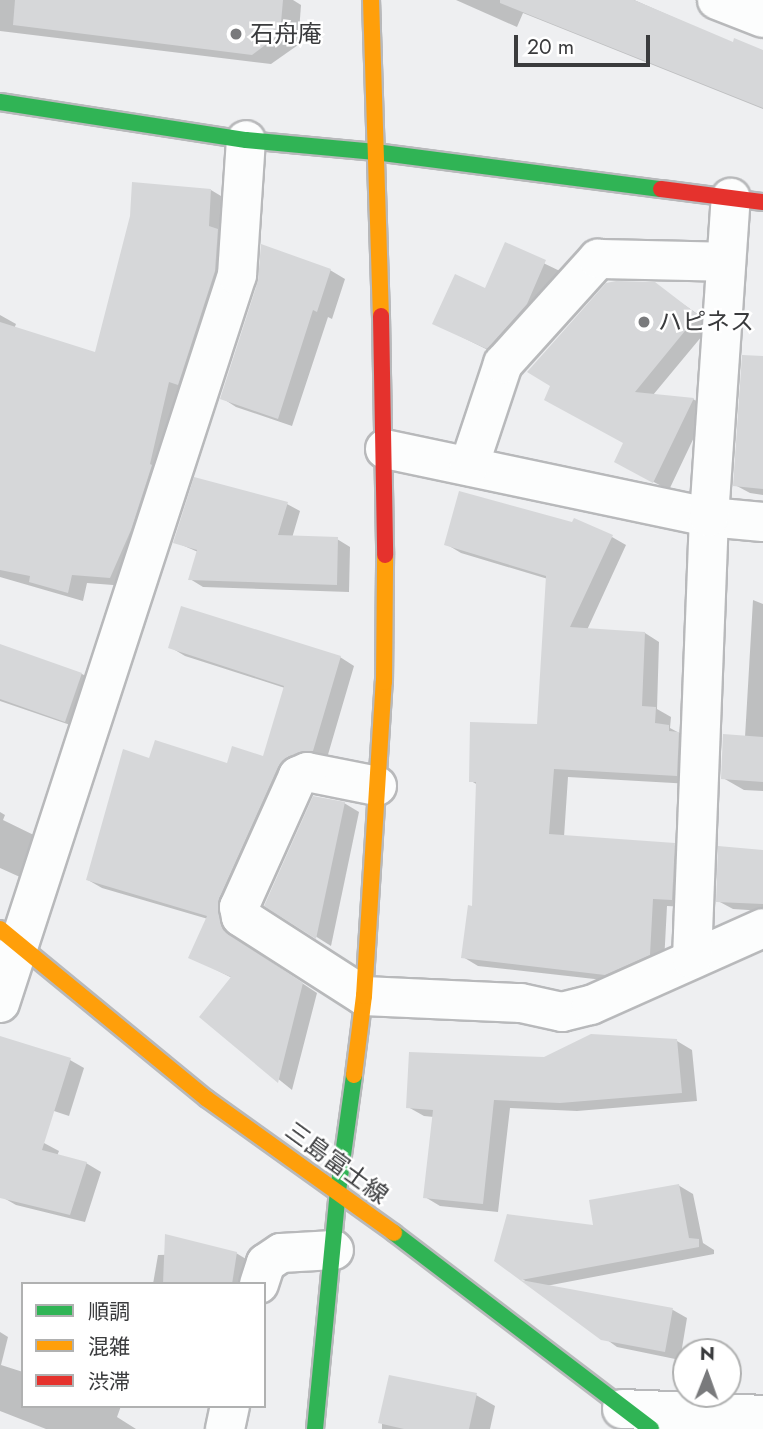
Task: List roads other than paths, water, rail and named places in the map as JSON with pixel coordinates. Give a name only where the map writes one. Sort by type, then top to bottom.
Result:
[{"type":"street","points":[[315,1429],[338,1191],[364,996],[384,682],[385,449],[371,0]]},
{"type":"street","points":[[717,0],[763,18]]},
{"type":"street","points":[[0,102],[246,140],[375,152],[747,200],[726,262],[709,517],[692,959]]},
{"type":"street","points":[[0,1003],[10,937],[237,275],[246,140]]},
{"type":"street","points":[[469,466],[503,363],[598,259],[726,262]]},
{"type":"street","points":[[385,449],[709,517],[763,522]]},
{"type":"street","points":[[377,786],[307,772],[298,776],[239,907],[241,917],[364,996],[521,1003],[562,1012],[591,1004],[763,928]]},
{"type":"street","name":"三島富士線","points":[[10,937],[207,1099],[338,1191],[636,1419]]},
{"type":"street","points":[[259,1282],[266,1263],[281,1253],[334,1250]]},
{"type":"street","points":[[225,1429],[230,1408]]},
{"type":"street","points":[[636,1419],[763,1415]]},
{"type":"place","name":"石舟庵","points":[[236,34]]},
{"type":"place","name":"ハピネス","points":[[644,322]]}]
